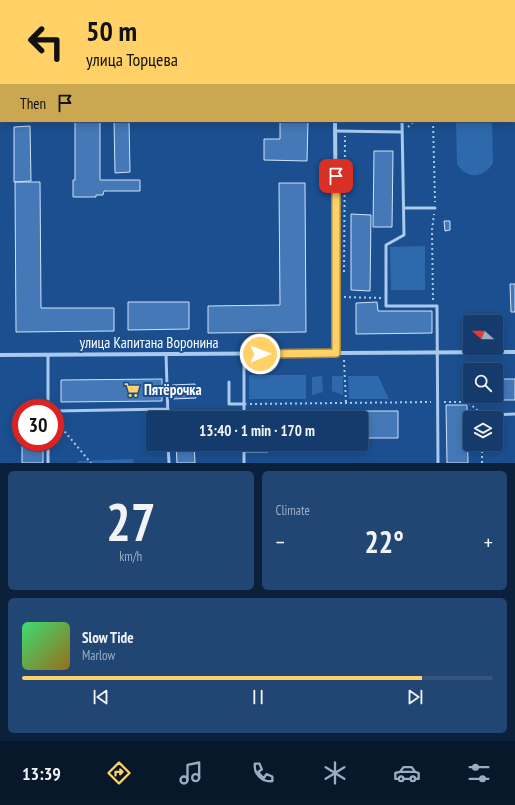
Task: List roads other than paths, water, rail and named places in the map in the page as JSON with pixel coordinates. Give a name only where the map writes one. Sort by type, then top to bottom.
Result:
[{"type":"street","points":[[335,122],[336,353]]},
{"type":"street","name":"улица Капитана Воронина","points":[[0,356],[515,352]]},
{"type":"lane","points":[[402,122],[404,234],[386,245],[386,306],[438,306],[438,463]]},
{"type":"lane","points":[[335,131],[402,132]]},
{"type":"lane","points":[[404,208],[435,208]]},
{"type":"lane","points":[[64,411],[168,409],[166,354]]},
{"type":"lane","points":[[244,354],[244,411]]},
{"type":"lane","points":[[48,355],[48,399]]},
{"type":"lane","points":[[228,382],[229,404],[244,404]]},
{"type":"lane","points":[[503,414],[515,414]]},
{"type":"lane","points":[[48,451],[48,463]]},
{"type":"lane","points":[[168,451],[168,463]]},
{"type":"lane","points":[[244,451],[244,463]]},
{"type":"place","name":"Пятёрочка","points":[[132,390]]}]
